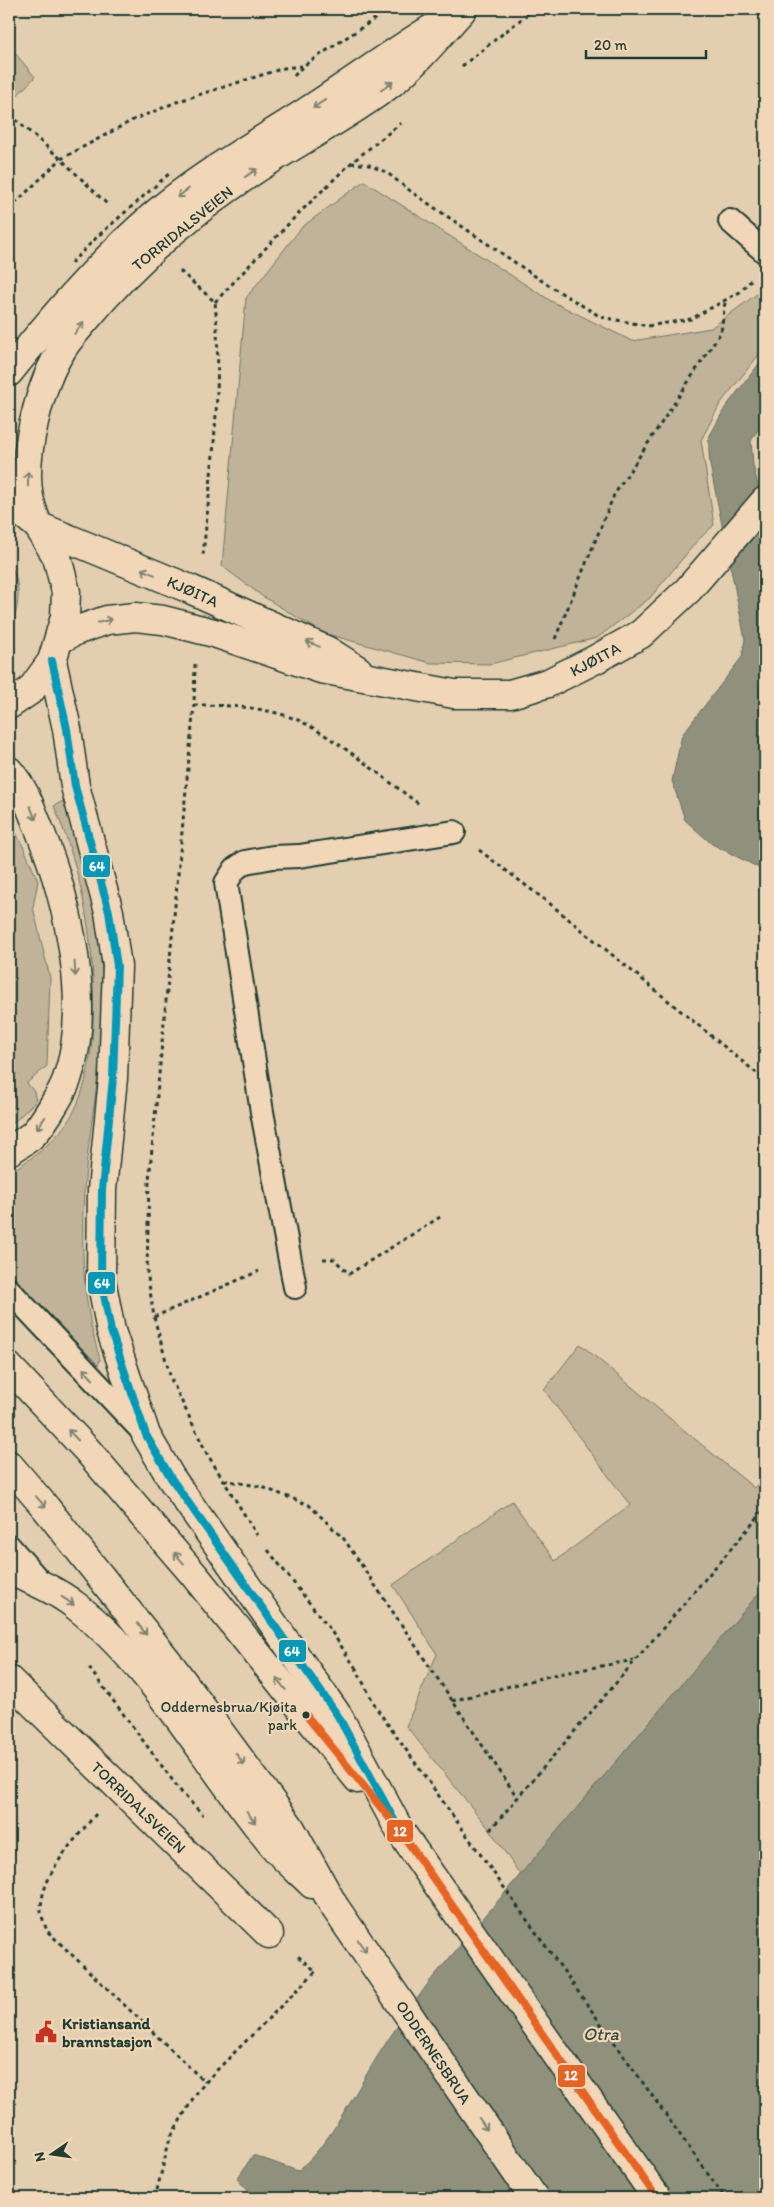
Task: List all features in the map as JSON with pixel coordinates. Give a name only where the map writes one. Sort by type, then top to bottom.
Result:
[{"type":"main road","name":"TORRIDALSVEIEN","points":[[9,372],[51,320],[92,274],[155,214],[236,155],[304,114],[397,50],[462,9]]},
{"type":"main road","name":"TORRIDALSVEIEN","points":[[38,526],[29,497],[27,479],[30,450],[42,390],[62,348],[110,290],[150,250],[200,208],[391,83],[462,9]]},
{"type":"main road","name":"KJØITA","points":[[56,650],[78,630],[107,620],[135,617],[163,620],[214,633],[321,669],[454,694],[510,694],[548,683],[596,660],[641,634],[688,590],[765,500]]},
{"type":"main road","points":[[9,502],[38,526],[57,557],[66,592],[65,617],[56,650],[31,690],[9,705]]},
{"type":"main road","name":"KJØITA","points":[[38,526],[190,589],[328,651],[370,677]]},
{"type":"main road","points":[[56,650],[75,786],[109,912],[117,966],[113,1078],[102,1190],[101,1279],[111,1331],[146,1435],[171,1478],[338,1716],[400,1831]]},
{"type":"main road","points":[[9,771],[23,788],[54,864],[74,944],[77,999],[76,1046],[67,1080],[32,1136],[9,1151]]},
{"type":"main road","points":[[9,1366],[87,1450],[195,1576],[400,1831],[657,2198]]},
{"type":"main road","points":[[9,1465],[46,1508],[170,1663],[290,1827],[334,1906]]},
{"type":"main road","points":[[9,1571],[42,1584],[76,1606],[109,1636],[148,1680],[272,1845],[334,1906]]},
{"type":"main road","name":"TORRIDALSVEIEN","points":[[9,1680],[269,1934]]},
{"type":"main road","name":"ODDERNESBRUA","points":[[334,1906],[534,2198]]},
{"type":"lane","points":[[730,221],[765,252]]},
{"type":"lane","points":[[295,1287],[262,1112],[227,896],[226,883],[228,877],[245,862],[273,857],[299,856],[454,832]]},
{"type":"lane","points":[[9,1290],[146,1435]]},
{"type":"lane","points":[[9,1546],[42,1584]]},
{"type":"path","points":[[457,70],[534,9]]},
{"type":"path","points":[[9,209],[61,159],[133,120],[179,101],[284,68],[303,66]]},
{"type":"path","points":[[9,114],[61,159],[109,206]]},
{"type":"path","points":[[215,302],[295,217],[351,163],[403,121]]},
{"type":"path","points":[[351,163],[369,165],[386,172],[413,193],[544,282],[601,317],[648,326],[691,319],[740,292],[753,279]]},
{"type":"path","points":[[72,263],[98,236],[170,173]]},
{"type":"path","points":[[175,267],[215,302],[219,342],[217,404],[202,562]]},
{"type":"path","points":[[552,646],[614,495],[721,332],[725,301]]},
{"type":"path","points":[[195,661],[194,704],[149,1180],[147,1271],[154,1317],[171,1378],[206,1452],[260,1541]]},
{"type":"path","points":[[194,704],[225,705],[263,710],[305,724],[362,761],[549,903],[765,1079]]},
{"type":"path","points":[[154,1317],[290,1259],[334,1260],[349,1274],[440,1217]]},
{"type":"path","points":[[224,1480],[262,1487],[309,1505],[344,1539],[517,1797]]},
{"type":"path","points":[[490,1830],[765,1509]]},
{"type":"path","points":[[266,1548],[329,1628],[355,1667],[377,1709],[725,2198]]},
{"type":"path","points":[[452,1701],[554,1675],[635,1660]]},
{"type":"path","points":[[87,1666],[182,1793],[207,1819]]},
{"type":"path","points":[[117,1785],[53,1872],[44,1892],[41,1913],[47,1931],[205,2082]]},
{"type":"path","points":[[155,2198],[170,2138],[195,2095],[205,2082],[316,1971]]},
{"type":"shaded area","points":[[9,46],[35,77],[9,104]]},
{"type":"shaded area","points":[[364,181],[551,301],[632,341],[711,328],[765,288],[765,347],[720,404],[701,440],[714,525],[697,541],[650,598],[597,638],[490,664],[431,663],[323,633],[262,596],[222,566],[246,298],[302,227]]},
{"type":"shaded area","points":[[9,563],[16,579],[18,597],[15,615],[9,632]]},
{"type":"shaded area","points":[[63,801],[80,853],[93,906],[98,933],[103,987],[102,1040],[84,1186],[83,1224],[86,1293],[91,1325],[100,1360],[98,1365],[9,1272],[9,1172],[41,1151],[59,1133],[74,1112],[88,1071],[91,1051],[93,994],[90,939],[86,911],[73,858],[54,806]]},
{"type":"shaded area","points":[[9,820],[24,848],[38,881],[33,907],[50,978],[47,1066],[27,1083],[34,1092],[36,1101],[9,1127]]},
{"type":"shaded area","points":[[580,1344],[754,1488],[765,1476],[765,1597],[523,1879],[490,1830],[406,1726],[437,1654],[393,1585],[512,1501],[555,1561],[630,1505],[544,1390]]},
{"type":"water","points":[[765,356],[765,418],[751,441],[753,465],[765,515],[765,871],[712,844],[685,820],[672,781],[682,735],[742,657],[745,639],[710,465],[708,439],[725,408]]},
{"type":"water","name":"Otra","points":[[765,1586],[765,2198],[255,2198],[237,2179],[253,2155],[298,2171],[310,2159],[332,2132],[383,2047],[430,1981]]},
{"type":"transit line","name":"64","points":[[52,661],[67,729],[75,786],[109,912],[117,966],[113,1078],[102,1190],[101,1279],[111,1331],[146,1435],[171,1478],[338,1716],[400,1831]]},
{"type":"transit line","name":"12","points":[[306,1715],[400,1831],[657,2198]]},
{"type":"place","name":"Oddernesbrua/Kjøita park","points":[[306,1715]]},
{"type":"place","name":"Kristiansand brannstasjon","points":[[46,2032]]}]
